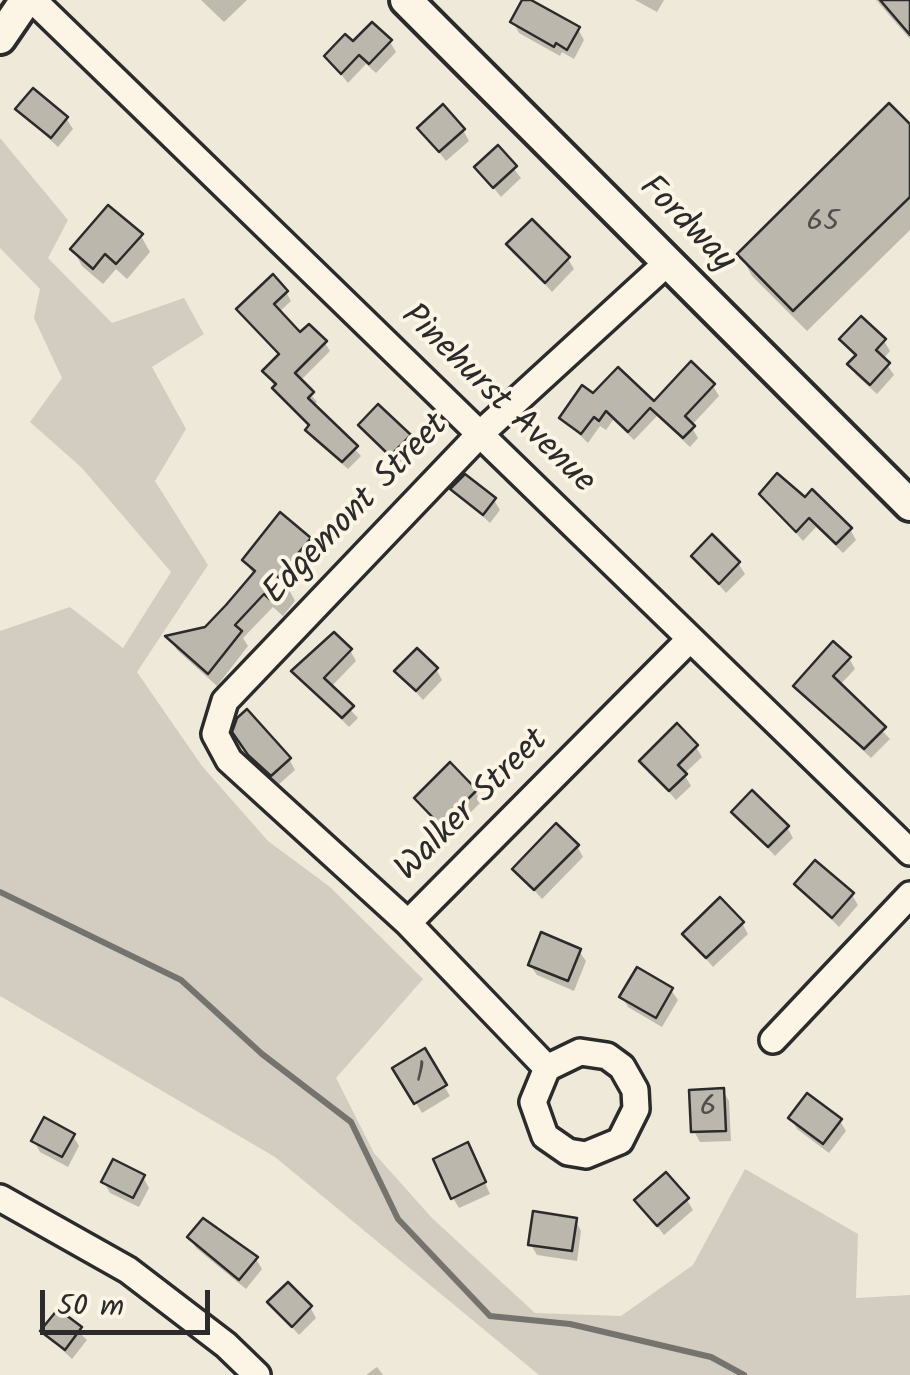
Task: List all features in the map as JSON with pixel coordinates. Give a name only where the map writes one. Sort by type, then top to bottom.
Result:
[{"type":"street","points":[[0,38],[30,0]]},
{"type":"street","name":"Pinehurst Avenue","points":[[30,0],[910,852]]},
{"type":"street","name":"Fordway","points":[[406,0],[910,505]]},
{"type":"street","name":"Edgemont Street","points":[[218,743],[215,723],[224,701],[480,434],[668,262]]},
{"type":"street","name":"Walker Street","points":[[218,743],[229,760],[408,923],[690,639]]},
{"type":"street","points":[[773,1040],[910,895]]},
{"type":"street","points":[[408,923],[547,1068]]},
{"type":"street","points":[[589,1052],[622,1067],[635,1090],[636,1109],[620,1141],[605,1151],[577,1154],[545,1136],[533,1102],[547,1068],[570,1053],[589,1052]]},
{"type":"street","points":[[0,1198],[128,1270],[213,1334],[258,1375]]},
{"type":"shaded area","points":[[0,138],[68,220],[48,258],[112,323],[184,298],[204,334],[152,367],[186,429],[155,481],[208,565],[137,672],[202,766],[268,841],[330,887],[423,979],[336,1078],[374,1153],[432,1218],[535,1313],[621,1316],[693,1265],[745,1169],[858,1234],[856,1298],[910,1295],[910,1375],[539,1375],[275,1157],[0,996],[0,631],[70,607],[123,648],[171,572],[82,468],[30,422],[62,378],[34,318],[40,289],[0,248]]},
{"type":"building","points":[[522,0],[531,0],[580,27],[567,50],[556,43],[554,47],[510,22]]},
{"type":"building","points":[[880,0],[910,0],[910,35]]},
{"type":"building","points":[[372,22],[392,40],[369,64],[359,55],[341,74],[324,56],[345,34],[353,41]]},
{"type":"building","points":[[33,88],[68,117],[51,138],[15,109]]},
{"type":"building","points":[[889,103],[910,124],[910,197],[793,311],[737,254]]},
{"type":"building","points":[[443,104],[465,129],[439,152],[417,128]]},
{"type":"building","points":[[498,145],[517,166],[493,188],[474,167]]},
{"type":"building","points":[[108,205],[143,234],[116,264],[105,254],[93,269],[70,249]]},
{"type":"building","points":[[532,219],[570,257],[545,283],[506,244]]},
{"type":"building","points":[[273,274],[288,291],[274,304],[300,332],[309,324],[327,341],[295,373],[314,392],[308,398],[358,446],[342,462],[305,430],[309,425],[272,388],[276,384],[262,371],[279,354],[236,309]]},
{"type":"building","points":[[861,316],[886,339],[876,350],[890,363],[870,385],[847,364],[856,355],[839,339]]},
{"type":"building","points":[[691,361],[715,384],[685,416],[695,426],[683,438],[650,408],[628,432],[606,411],[599,421],[594,417],[581,434],[559,418],[582,385],[593,393],[618,367],[654,401]]},
{"type":"building","points":[[378,404],[411,435],[390,456],[358,425]]},
{"type":"building","points":[[777,473],[805,497],[812,489],[852,528],[836,544],[809,518],[796,532],[759,494]]},
{"type":"building","points":[[465,474],[496,498],[483,515],[450,489]]},
{"type":"building","points":[[280,512],[311,538],[278,577],[289,586],[274,603],[264,594],[235,625],[242,631],[208,674],[165,636],[205,627],[226,605],[255,571],[242,560]]},
{"type":"building","points":[[712,534],[740,562],[719,584],[691,556]]},
{"type":"building","points":[[334,632],[352,649],[324,678],[354,706],[342,718],[291,671]]},
{"type":"building","points":[[833,641],[851,657],[833,676],[886,727],[864,749],[793,686]]},
{"type":"building","points":[[417,648],[438,668],[416,691],[394,671]]},
{"type":"building","points":[[247,709],[291,758],[271,776],[248,755],[232,732],[237,718]]},
{"type":"building","points":[[677,723],[698,745],[678,765],[687,774],[669,791],[639,761]]},
{"type":"building","points":[[450,762],[477,790],[441,826],[414,798]]},
{"type":"building","points":[[752,790],[789,826],[768,847],[731,812]]},
{"type":"building","points":[[556,823],[579,845],[534,890],[512,869]]},
{"type":"building","points":[[815,860],[854,893],[832,918],[794,884]]},
{"type":"building","points":[[720,897],[744,922],[706,958],[682,934]]},
{"type":"building","points":[[541,932],[581,949],[568,981],[528,965]]},
{"type":"building","points":[[637,967],[673,988],[656,1018],[619,997]]},
{"type":"building","points":[[425,1048],[447,1085],[414,1104],[392,1068]]},
{"type":"building","points":[[724,1088],[726,1131],[691,1132],[689,1090]]},
{"type":"building","points":[[807,1093],[842,1119],[823,1144],[788,1118]]},
{"type":"building","points":[[44,1117],[75,1134],[62,1157],[31,1141]]},
{"type":"building","points":[[468,1142],[486,1182],[451,1199],[433,1159]]},
{"type":"building","points":[[113,1159],[145,1175],[133,1198],[101,1182]]},
{"type":"building","points":[[666,1172],[689,1198],[657,1226],[634,1200]]},
{"type":"building","points":[[533,1211],[577,1218],[572,1251],[528,1245]]},
{"type":"building","points":[[203,1218],[258,1257],[239,1280],[187,1237]]},
{"type":"building","points":[[288,1282],[312,1306],[292,1327],[267,1302]]},
{"type":"building","points":[[58,1309],[82,1327],[65,1350],[40,1331]]},
{"type":"waterway","points":[[0,892],[181,980],[262,1054],[351,1122],[398,1219],[490,1316],[570,1324],[711,1357],[744,1375]]}]
